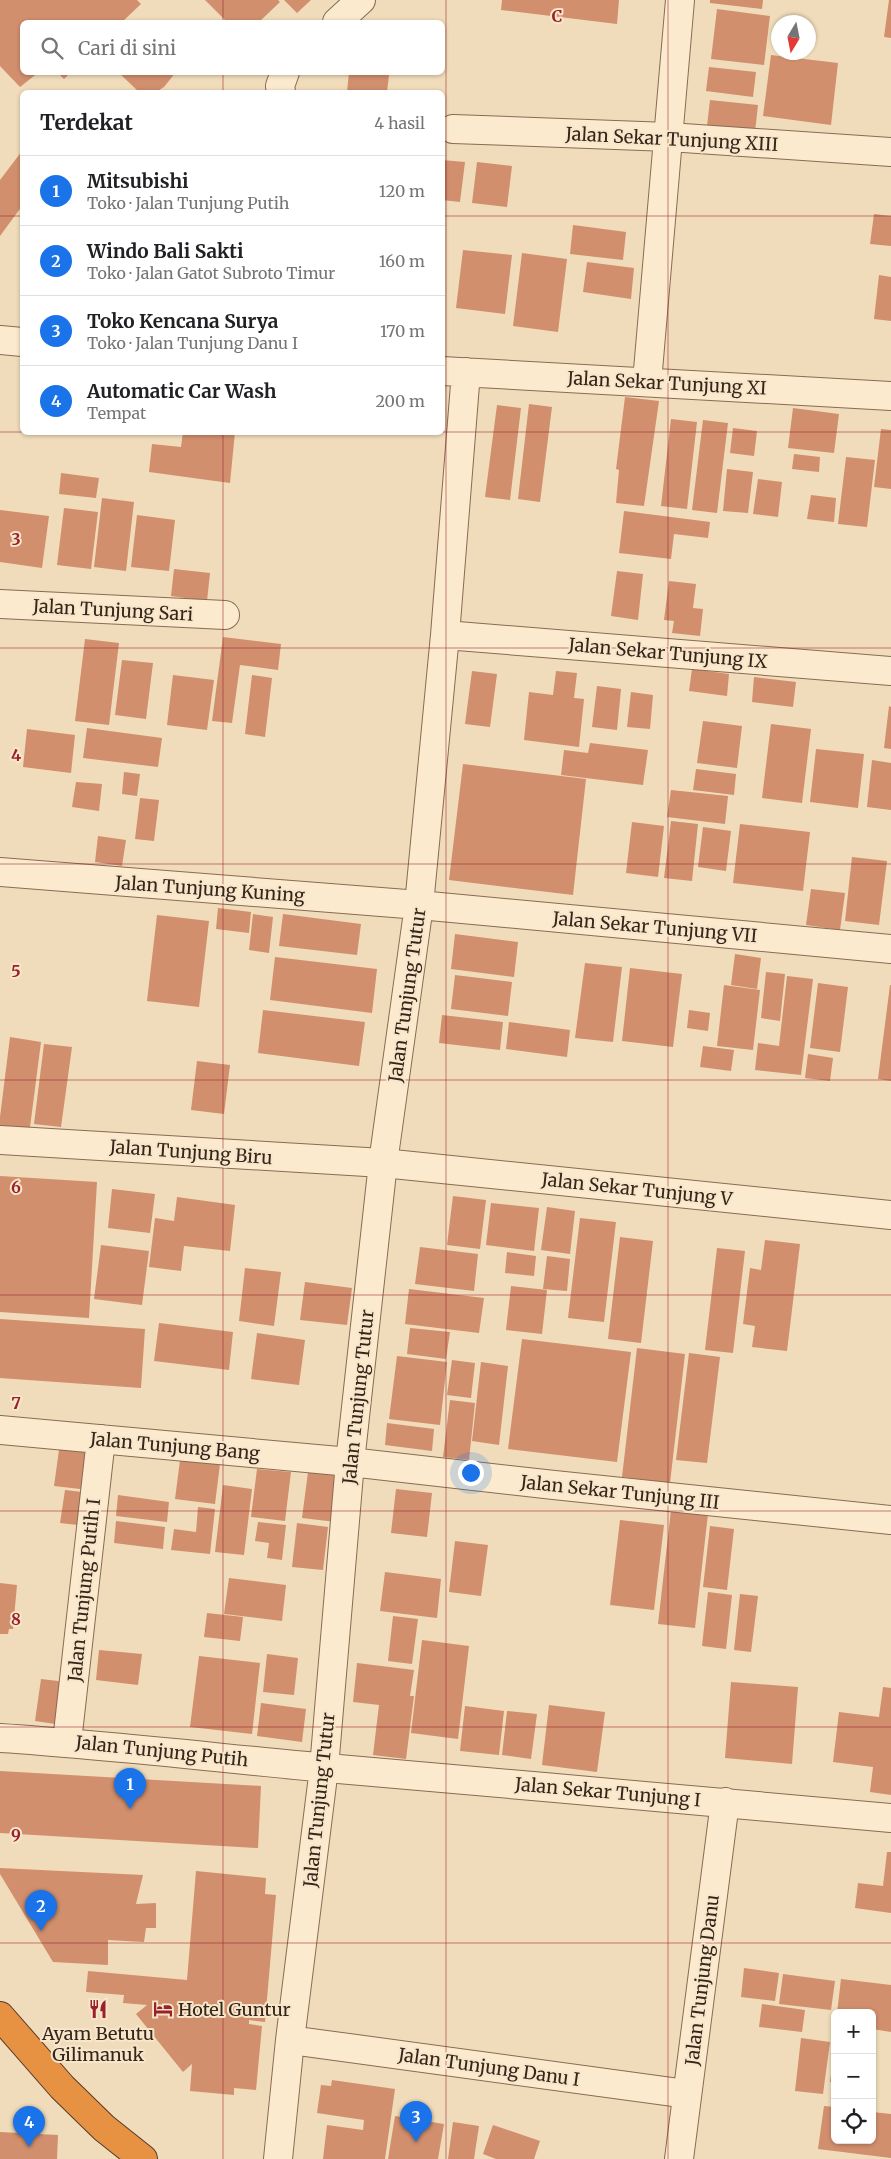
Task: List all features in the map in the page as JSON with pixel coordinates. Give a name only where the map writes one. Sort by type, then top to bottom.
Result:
[{"type":"highway","points":[[0,2016],[10,2039],[104,2128],[144,2159]]},
{"type":"street","points":[[339,20],[361,0]]},
{"type":"street","points":[[646,382],[680,0]]},
{"type":"street","points":[[281,90],[280,86],[284,75]]},
{"type":"street","name":"Jalan Sekar Tunjung XIII","points":[[453,129],[669,137],[891,152]]},
{"type":"street","points":[[0,340],[20,342]]},
{"type":"street","name":"Jalan Sekar Tunjung XI","points":[[454,372],[891,396]]},
{"type":"street","name":"Jalan Tunjung Tutur","points":[[278,2159],[290,2040],[324,1768],[350,1462],[383,1163],[419,905],[445,635],[454,372]]},
{"type":"street","name":"Jalan Tunjung Sari","points":[[0,604],[225,615]]},
{"type":"street","name":"Jalan Sekar Tunjung IX","points":[[445,635],[891,671]]},
{"type":"street","name":"Jalan Tunjung Kuning","points":[[0,872],[419,905]]},
{"type":"street","name":"Jalan Sekar Tunjung VII","points":[[419,905],[891,950]]},
{"type":"street","name":"Jalan Tunjung Biru","points":[[0,1140],[383,1163]]},
{"type":"street","name":"Jalan Sekar Tunjung V","points":[[383,1163],[891,1216]]},
{"type":"street","name":"Jalan Tunjung Bang","points":[[0,1430],[350,1462]]},
{"type":"street","name":"Jalan Tunjung Putih I","points":[[67,1742],[101,1439]]},
{"type":"street","name":"Jalan Sekar Tunjung III","points":[[350,1462],[891,1520]]},
{"type":"street","name":"Jalan Tunjung Putih","points":[[0,1738],[67,1742],[324,1768]]},
{"type":"street","name":"Jalan Sekar Tunjung I","points":[[324,1768],[891,1818]]},
{"type":"street","name":"Jalan Tunjung Danu","points":[[679,2159],[725,1802]]},
{"type":"street","name":"Jalan Tunjung Danu I","points":[[290,2040],[687,2094]]},
{"type":"building","points":[[0,0],[137,0],[141,4],[124,20],[20,20],[20,75],[35,75],[20,87],[0,66]]},
{"type":"building","points":[[205,0],[278,0],[280,2],[261,20],[225,20]]},
{"type":"building","points":[[284,0],[311,0],[297,13]]},
{"type":"building","points":[[502,0],[619,0],[617,24],[501,10]]},
{"type":"building","points":[[710,0],[763,0],[762,9],[710,3]]},
{"type":"building","points":[[889,0],[891,0],[891,38],[884,37]]},
{"type":"building","points":[[717,9],[770,16],[764,65],[711,59]]},
{"type":"building","points":[[771,55],[771,60],[813,60],[838,63],[831,125],[763,116]]},
{"type":"building","points":[[709,67],[756,72],[753,97],[706,91]]},
{"type":"building","points":[[60,75],[68,75],[64,79]]},
{"type":"building","points":[[121,75],[174,75],[159,90],[137,90]]},
{"type":"building","points":[[349,75],[389,75],[387,90],[347,90]]},
{"type":"building","points":[[710,100],[758,105],[755,132],[707,126]]},
{"type":"building","points":[[20,154],[20,209],[0,236],[0,180]]},
{"type":"building","points":[[445,160],[465,162],[460,202],[445,200]]},
{"type":"building","points":[[477,162],[512,166],[507,207],[472,203]]},
{"type":"building","points":[[874,214],[891,216],[891,246],[870,244]]},
{"type":"building","points":[[573,225],[626,232],[623,260],[570,254]]},
{"type":"building","points":[[463,250],[512,255],[505,314],[456,308]]},
{"type":"building","points":[[522,253],[567,259],[558,332],[513,326]]},
{"type":"building","points":[[587,262],[634,268],[631,299],[583,292]]},
{"type":"building","points":[[879,275],[891,277],[891,321],[874,319]]},
{"type":"building","points":[[625,397],[659,401],[644,506],[616,503],[619,470],[616,469]]},
{"type":"building","points":[[529,404],[552,407],[540,502],[518,499]]},
{"type":"building","points":[[497,405],[521,408],[510,500],[485,497]]},
{"type":"building","points":[[793,408],[839,414],[834,453],[788,448]]},
{"type":"building","points":[[671,419],[697,422],[687,509],[661,506]]},
{"type":"building","points":[[703,420],[728,423],[717,513],[692,510]]},
{"type":"building","points":[[733,428],[757,431],[754,456],[730,453]]},
{"type":"building","points":[[881,429],[891,430],[891,489],[874,487]]},
{"type":"building","points":[[183,435],[235,435],[230,483],[149,472],[152,444],[181,447]]},
{"type":"building","points":[[794,454],[820,457],[819,472],[792,469]]},
{"type":"building","points":[[846,457],[875,460],[867,527],[838,524]]},
{"type":"building","points":[[727,469],[753,472],[748,513],[723,511]]},
{"type":"building","points":[[61,473],[99,478],[96,498],[59,494]]},
{"type":"building","points":[[758,479],[782,482],[778,517],[753,514]]},
{"type":"building","points":[[811,495],[836,498],[834,522],[807,519]]},
{"type":"building","points":[[102,498],[134,502],[126,571],[94,567]]},
{"type":"building","points":[[64,508],[98,512],[91,569],[57,565]]},
{"type":"building","points":[[0,510],[49,516],[42,568],[0,562]]},
{"type":"building","points":[[624,511],[710,522],[708,538],[674,534],[671,559],[619,553]]},
{"type":"building","points":[[137,515],[175,520],[169,571],[131,567]]},
{"type":"building","points":[[174,569],[210,573],[207,601],[171,596]]},
{"type":"building","points":[[617,571],[643,574],[638,620],[611,616]]},
{"type":"building","points":[[669,581],[696,584],[693,608],[703,609],[700,636],[672,633],[674,621],[664,620]]},
{"type":"building","points":[[223,637],[281,644],[278,670],[240,665],[232,723],[212,721]]},
{"type":"building","points":[[85,639],[119,643],[109,725],[75,721]]},
{"type":"building","points":[[122,660],[153,663],[146,719],[115,715]]},
{"type":"building","points":[[692,669],[729,674],[727,696],[689,691]]},
{"type":"building","points":[[472,671],[497,674],[490,727],[465,724]]},
{"type":"building","points":[[556,671],[577,673],[574,698],[584,699],[579,747],[524,740],[529,692],[553,695]]},
{"type":"building","points":[[173,675],[214,680],[207,730],[167,725]]},
{"type":"building","points":[[252,675],[272,678],[265,737],[245,734]]},
{"type":"building","points":[[754,677],[796,682],[793,707],[752,702]]},
{"type":"building","points":[[597,686],[621,689],[617,730],[592,727]]},
{"type":"building","points":[[631,692],[653,695],[650,729],[627,727]]},
{"type":"building","points":[[889,706],[891,707],[891,749],[884,748]]},
{"type":"building","points":[[703,721],[742,726],[737,768],[697,763]]},
{"type":"building","points":[[771,724],[811,729],[802,803],[762,798]]},
{"type":"building","points":[[87,728],[162,738],[158,767],[83,758]]},
{"type":"building","points":[[27,729],[75,735],[71,773],[23,767]]},
{"type":"building","points":[[590,743],[648,750],[643,785],[561,775],[564,750],[588,753]]},
{"type":"building","points":[[816,749],[864,754],[858,808],[810,802]]},
{"type":"building","points":[[872,760],[891,763],[891,810],[867,807]]},
{"type":"building","points":[[463,764],[586,779],[573,895],[449,880]]},
{"type":"building","points":[[696,769],[736,774],[734,795],[693,790]]},
{"type":"building","points":[[124,772],[140,774],[137,796],[122,794]]},
{"type":"building","points":[[76,782],[102,784],[99,811],[72,807]]},
{"type":"building","points":[[671,790],[728,796],[725,824],[667,817]]},
{"type":"building","points":[[140,798],[159,800],[154,841],[135,839]]},
{"type":"building","points":[[671,821],[698,824],[692,881],[664,878]]},
{"type":"building","points":[[632,822],[664,826],[658,877],[626,873]]},
{"type":"building","points":[[740,824],[810,832],[803,891],[733,883]]},
{"type":"building","points":[[703,827],[731,831],[726,871],[698,867]]},
{"type":"building","points":[[98,836],[126,840],[122,866],[95,862]]},
{"type":"building","points":[[852,857],[887,861],[879,925],[845,921]]},
{"type":"building","points":[[811,889],[845,893],[840,930],[806,925]]},
{"type":"building","points":[[218,908],[251,912],[249,933],[216,929]]},
{"type":"building","points":[[253,914],[273,917],[269,953],[249,950]]},
{"type":"building","points":[[283,914],[361,924],[357,955],[279,946]]},
{"type":"building","points":[[157,915],[209,921],[199,1007],[147,1001]]},
{"type":"building","points":[[455,934],[518,942],[514,977],[451,969]]},
{"type":"building","points":[[735,954],[761,958],[757,989],[731,985]]},
{"type":"building","points":[[275,957],[377,969],[372,1013],[270,1000]]},
{"type":"building","points":[[585,963],[622,967],[613,1042],[575,1038]]},
{"type":"building","points":[[630,968],[682,974],[673,1047],[622,1041]]},
{"type":"building","points":[[766,972],[785,974],[780,1021],[761,1018]]},
{"type":"building","points":[[455,975],[512,982],[508,1016],[451,1009]]},
{"type":"building","points":[[787,976],[813,979],[801,1075],[755,1070],[758,1043],[779,1046]]},
{"type":"building","points":[[818,983],[848,987],[840,1052],[810,1048]]},
{"type":"building","points":[[724,985],[760,990],[753,1050],[717,1046]]},
{"type":"building","points":[[891,985],[891,1081],[878,1079]]},
{"type":"building","points":[[263,1010],[365,1022],[359,1066],[258,1053]]},
{"type":"building","points":[[689,1010],[710,1013],[708,1031],[687,1028]]},
{"type":"building","points":[[442,1015],[503,1022],[500,1050],[439,1043]]},
{"type":"building","points":[[509,1022],[570,1030],[567,1057],[506,1049]]},
{"type":"building","points":[[10,1037],[41,1042],[29,1135],[0,1132],[0,1117]]},
{"type":"building","points":[[44,1044],[72,1047],[61,1127],[34,1124]]},
{"type":"building","points":[[703,1046],[734,1050],[731,1071],[700,1067]]},
{"type":"building","points":[[808,1054],[833,1058],[830,1081],[805,1078]]},
{"type":"building","points":[[197,1061],[230,1065],[224,1114],[191,1110]]},
{"type":"building","points":[[0,1176],[97,1182],[89,1318],[0,1312]]},
{"type":"building","points":[[112,1189],[155,1194],[150,1233],[108,1228]]},
{"type":"building","points":[[453,1196],[486,1200],[480,1249],[447,1245]]},
{"type":"building","points":[[177,1197],[235,1205],[230,1251],[184,1246],[181,1271],[149,1267],[155,1218],[174,1221]]},
{"type":"building","points":[[491,1203],[539,1208],[534,1251],[486,1245]]},
{"type":"building","points":[[547,1207],[575,1211],[570,1254],[541,1250]]},
{"type":"building","points":[[580,1218],[616,1222],[604,1322],[568,1318]]},
{"type":"building","points":[[620,1237],[653,1241],[641,1343],[608,1339]]},
{"type":"building","points":[[765,1240],[800,1244],[787,1351],[752,1347],[755,1326],[743,1324],[750,1268],[761,1270]]},
{"type":"building","points":[[101,1245],[149,1251],[142,1305],[94,1299]]},
{"type":"building","points":[[420,1247],[478,1254],[474,1291],[415,1284]]},
{"type":"building","points":[[717,1248],[745,1251],[733,1353],[705,1350]]},
{"type":"building","points":[[507,1252],[536,1256],[534,1276],[505,1273]]},
{"type":"building","points":[[547,1256],[570,1259],[567,1291],[543,1289]]},
{"type":"building","points":[[245,1268],[281,1272],[274,1326],[239,1321]]},
{"type":"building","points":[[305,1282],[352,1288],[347,1325],[300,1320]]},
{"type":"building","points":[[511,1286],[547,1290],[542,1334],[506,1330]]},
{"type":"building","points":[[409,1289],[484,1298],[479,1333],[405,1324]]},
{"type":"building","points":[[0,1319],[145,1329],[141,1388],[0,1378]]},
{"type":"building","points":[[159,1323],[233,1332],[229,1370],[154,1361]]},
{"type":"building","points":[[410,1328],[450,1332],[446,1359],[407,1354]]},
{"type":"building","points":[[257,1333],[305,1340],[299,1385],[251,1379]]},
{"type":"building","points":[[522,1339],[631,1352],[617,1462],[508,1449]]},
{"type":"building","points":[[637,1348],[685,1354],[670,1483],[622,1477]]},
{"type":"building","points":[[689,1353],[720,1357],[707,1463],[676,1460]]},
{"type":"building","points":[[397,1356],[447,1362],[440,1425],[389,1419]]},
{"type":"building","points":[[452,1360],[475,1363],[471,1398],[447,1395]]},
{"type":"building","points":[[481,1362],[508,1366],[499,1445],[472,1441]]},
{"type":"building","points":[[450,1400],[475,1403],[469,1460],[443,1457]]},
{"type":"building","points":[[387,1423],[434,1429],[432,1451],[385,1445]]},
{"type":"building","points":[[60,1443],[95,1447],[89,1490],[54,1486]]},
{"type":"building","points":[[180,1460],[220,1464],[215,1504],[175,1499]]},
{"type":"building","points":[[257,1469],[291,1472],[285,1521],[251,1517]]},
{"type":"building","points":[[308,1472],[341,1476],[336,1522],[302,1518]]},
{"type":"building","points":[[223,1485],[252,1489],[244,1555],[215,1552]]},
{"type":"building","points":[[396,1489],[432,1493],[427,1537],[391,1533]]},
{"type":"building","points":[[65,1490],[91,1493],[87,1526],[60,1523]]},
{"type":"building","points":[[118,1495],[169,1502],[167,1522],[116,1516]]},
{"type":"building","points":[[198,1507],[215,1509],[210,1554],[171,1550],[174,1529],[196,1532]]},
{"type":"building","points":[[671,1510],[708,1514],[695,1628],[658,1624]]},
{"type":"building","points":[[620,1520],[664,1525],[654,1610],[610,1605]]},
{"type":"building","points":[[116,1521],[165,1527],[163,1549],[114,1543]]},
{"type":"building","points":[[258,1522],[286,1525],[282,1560],[267,1558],[269,1543],[255,1541]]},
{"type":"building","points":[[297,1523],[328,1527],[323,1570],[292,1567]]},
{"type":"building","points":[[710,1526],[734,1529],[727,1590],[703,1587]]},
{"type":"building","points":[[455,1541],[488,1545],[481,1596],[449,1592]]},
{"type":"building","points":[[385,1572],[441,1579],[437,1618],[380,1611]]},
{"type":"building","points":[[229,1578],[286,1585],[282,1621],[224,1614]]},
{"type":"building","points":[[0,1583],[17,1585],[13,1629],[9,1629],[8,1634],[0,1634]]},
{"type":"building","points":[[708,1592],[732,1595],[726,1649],[702,1646]]},
{"type":"building","points":[[740,1594],[758,1596],[751,1652],[734,1650]]},
{"type":"building","points":[[207,1613],[243,1617],[240,1641],[204,1637]]},
{"type":"building","points":[[393,1616],[418,1619],[412,1664],[388,1661]]},
{"type":"building","points":[[422,1640],[469,1646],[458,1739],[411,1733]]},
{"type":"building","points":[[99,1650],[142,1654],[138,1685],[96,1680]]},
{"type":"building","points":[[267,1654],[298,1658],[294,1695],[263,1692]]},
{"type":"building","points":[[199,1656],[260,1663],[252,1734],[190,1727]]},
{"type":"building","points":[[357,1663],[414,1670],[410,1696],[414,1696],[406,1759],[373,1755],[379,1705],[353,1702]]},
{"type":"building","points":[[41,1679],[67,1682],[62,1725],[35,1721]]},
{"type":"building","points":[[731,1682],[798,1687],[792,1764],[725,1758]]},
{"type":"building","points":[[883,1687],[891,1688],[891,1795],[870,1792],[873,1767],[833,1762],[839,1712],[879,1717]]},
{"type":"building","points":[[261,1703],[306,1709],[302,1742],[257,1736]]},
{"type":"building","points":[[549,1705],[605,1712],[597,1772],[542,1765]]},
{"type":"building","points":[[465,1706],[504,1711],[499,1755],[460,1751]]},
{"type":"building","points":[[507,1711],[537,1714],[531,1759],[502,1755]]},
{"type":"building","points":[[0,1771],[261,1786],[258,1848],[0,1833]]},
{"type":"building","points":[[887,1852],[891,1852],[891,1913],[855,1908],[858,1883],[883,1886]]},
{"type":"building","points":[[0,1868],[143,1875],[136,1904],[156,1903],[156,1928],[146,1928],[144,1942],[108,1940],[108,1965],[53,1962],[0,1874]]},
{"type":"building","points":[[196,1871],[266,1878],[265,1894],[276,1895],[265,2022],[249,2020],[249,2024],[262,2026],[256,2090],[234,2088],[234,2095],[190,2091],[192,2064],[183,2072],[136,2014],[147,2005],[123,2003],[124,1995],[86,1992],[88,1971],[187,1980]]},
{"type":"building","points":[[744,1968],[779,1973],[775,2001],[741,1997]]},
{"type":"building","points":[[783,1974],[835,1981],[831,2010],[779,2004]]},
{"type":"building","points":[[841,1979],[891,1985],[891,2032],[876,2030],[876,2009],[837,2009]]},
{"type":"building","points":[[762,2004],[805,2010],[802,2032],[759,2027]]},
{"type":"building","points":[[801,2038],[830,2042],[823,2094],[795,2091]]},
{"type":"building","points":[[332,2080],[395,2089],[385,2159],[323,2159],[327,2125],[363,2130],[364,2120],[317,2113],[321,2085],[331,2086]]},
{"type":"building","points":[[824,2106],[831,2107],[831,2144],[876,2144],[876,2112],[891,2114],[891,2158],[818,2149]]},
{"type":"building","points":[[395,2116],[444,2124],[438,2159],[388,2159]]},
{"type":"building","points":[[453,2122],[479,2126],[474,2159],[448,2159]]},
{"type":"building","points":[[493,2125],[540,2141],[534,2159],[496,2159],[483,2154]]},
{"type":"building","points":[[0,2132],[58,2135],[57,2159],[0,2159]]},
{"type":"place","name":"Mitsubishi","points":[[130,1809]]},
{"type":"place","name":"Windo Bali Sakti","points":[[41,1931]]},
{"type":"place","name":"Ayam Betutu Gilimanuk","points":[[98,2009]]},
{"type":"place","name":"Hotel Guntur","points":[[163,2009]]},
{"type":"place","name":"Toko Kencana Surya","points":[[416,2142]]},
{"type":"place","name":"Automatic Car Wash","points":[[29,2147]]}]
